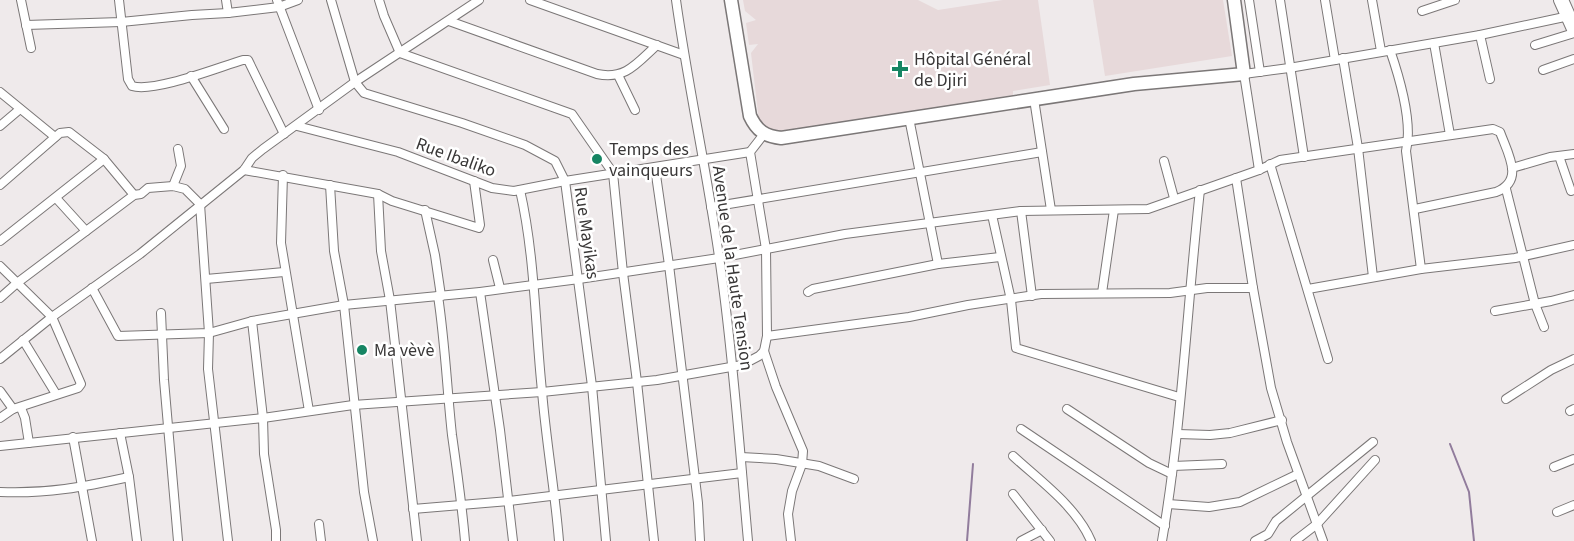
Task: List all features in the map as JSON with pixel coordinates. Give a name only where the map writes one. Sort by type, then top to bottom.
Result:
[{"type":"highway","points":[[1561,0],[1573,23]]},
{"type":"main road","points":[[731,0],[750,116],[758,130],[764,134],[781,138],[1134,84],[1244,74],[1234,0]]},
{"type":"street","points":[[21,0],[31,48]]},
{"type":"street","points":[[118,0],[128,79],[132,86],[142,88],[248,60],[284,134]]},
{"type":"street","points":[[226,0],[228,13]]},
{"type":"street","points":[[26,25],[121,22],[228,13],[298,0]]},
{"type":"street","points":[[331,0],[355,82]]},
{"type":"street","points":[[380,0],[400,53],[572,114],[613,173],[654,541]]},
{"type":"street","points":[[531,0],[684,55]]},
{"type":"street","points":[[1249,0],[1260,72]]},
{"type":"street","points":[[1280,0],[1304,157]]},
{"type":"street","points":[[1325,0],[1358,148],[1373,277]]},
{"type":"street","points":[[1372,0],[1385,51],[1399,76],[1409,141],[1406,151],[1421,269]]},
{"type":"street","points":[[1422,11],[1455,0]]},
{"type":"street","points":[[0,359],[52,317],[140,254],[244,170],[252,158],[355,82],[476,1]]},
{"type":"street","name":"Avenue de la Haute Tension","points":[[674,1],[719,258],[733,367],[748,541]]},
{"type":"street","points":[[278,3],[319,110]]},
{"type":"street","points":[[449,21],[597,74],[610,76],[628,70],[657,45]]},
{"type":"street","points":[[1259,170],[1244,74],[1480,35],[1573,23]]},
{"type":"street","points":[[1535,45],[1573,23]]},
{"type":"street","points":[[1480,35],[1490,79]]},
{"type":"street","points":[[1434,43],[1450,135]]},
{"type":"street","points":[[1543,70],[1574,59]]},
{"type":"street","points":[[618,75],[635,110]]},
{"type":"street","points":[[191,76],[224,129]]},
{"type":"street","name":"Rue Mayikas","points":[[355,82],[364,93],[462,123],[538,152],[555,161],[565,181],[579,279],[592,386],[606,541]]},
{"type":"street","points":[[0,92],[55,138]]},
{"type":"street","points":[[1034,99],[1051,210]]},
{"type":"street","points":[[0,126],[20,109]]},
{"type":"street","points":[[909,118],[938,264]]},
{"type":"street","name":"Rue Ibaliko","points":[[297,126],[398,152],[499,189],[520,190],[750,152]]},
{"type":"street","points":[[92,288],[118,336],[208,333],[291,313],[623,273],[719,258],[845,234],[1021,211],[1148,209],[1259,170],[1280,160],[1498,130],[1512,168],[1512,181],[1506,189],[1415,209]]},
{"type":"street","points":[[0,185],[55,138],[64,132],[69,132],[104,159],[134,195]]},
{"type":"street","points":[[764,134],[750,152],[766,249],[767,336],[764,351],[776,387],[802,445],[802,464],[789,503],[791,541]]},
{"type":"street","points":[[173,186],[182,164],[178,149]]},
{"type":"street","points":[[711,207],[1042,152]]},
{"type":"street","points":[[1512,168],[1574,154]]},
{"type":"street","points":[[1559,156],[1571,191]]},
{"type":"street","points":[[0,242],[104,159]]},
{"type":"street","points":[[1164,161],[1174,198]]},
{"type":"street","points":[[1270,164],[1328,359]]},
{"type":"street","points":[[656,168],[695,477],[700,541]]},
{"type":"street","points":[[244,170],[283,175],[378,194],[392,201],[479,228],[474,181]]},
{"type":"street","points":[[283,175],[280,232],[291,313],[309,411]]},
{"type":"street","points":[[1236,178],[1252,288],[1271,388],[1298,474],[1323,541]]},
{"type":"street","points":[[330,185],[334,250],[344,305],[353,405],[364,492],[374,541]]},
{"type":"street","points":[[0,298],[134,195],[141,194],[148,188],[173,186],[185,189],[200,204],[206,279],[208,369],[228,541]]},
{"type":"street","points":[[1506,189],[1535,304],[1544,327]]},
{"type":"street","points":[[520,190],[535,285],[542,392],[559,541]]},
{"type":"street","points":[[1162,541],[1178,434],[1179,397],[1200,190]]},
{"type":"street","points":[[378,194],[381,251],[390,300],[417,541]]},
{"type":"street","points":[[56,198],[87,231]]},
{"type":"street","points":[[425,210],[435,255],[440,296],[452,433],[465,541]]},
{"type":"street","points":[[1102,292],[1114,210]]},
{"type":"street","points":[[1021,211],[1032,296]]},
{"type":"street","points":[[992,215],[1011,300],[1016,348],[1179,397]]},
{"type":"street","points":[[1308,289],[1421,269],[1523,257],[1574,245]]},
{"type":"street","points":[[807,292],[938,264],[1000,256]]},
{"type":"street","points":[[493,260],[500,288]]},
{"type":"street","points":[[0,266],[52,317],[81,384],[78,388],[56,394],[0,418]]},
{"type":"street","points":[[206,279],[285,272]]},
{"type":"street","points":[[767,336],[821,330],[909,317],[968,305],[1052,294],[1170,293],[1207,288],[1252,288]]},
{"type":"street","points":[[480,292],[513,541]]},
{"type":"street","points":[[1495,310],[1574,295]]},
{"type":"street","points":[[161,314],[178,541]]},
{"type":"street","points":[[252,321],[264,454],[276,541]]},
{"type":"street","points":[[23,340],[56,394]]},
{"type":"street","points":[[0,446],[402,400],[542,392],[638,382],[733,367],[750,362],[764,351]]},
{"type":"street","points":[[1506,399],[1551,370],[1574,359]]},
{"type":"street","points":[[0,391],[25,418],[29,442]]},
{"type":"street","points":[[1067,409],[1149,463],[1173,470],[1222,464]]},
{"type":"street","points":[[1178,434],[1230,433],[1282,420]]},
{"type":"street","points":[[1021,429],[1165,526]]},
{"type":"street","points":[[120,433],[129,477],[137,541]]},
{"type":"street","points":[[73,437],[92,541]]},
{"type":"street","points":[[1255,541],[1268,534],[1276,521],[1373,442]]},
{"type":"street","points":[[1013,456],[1054,492],[1086,530],[1091,541]]},
{"type":"street","points":[[741,457],[776,459],[819,466],[854,479]]},
{"type":"street","points":[[1554,467],[1574,459]]},
{"type":"street","points":[[1295,541],[1317,524],[1375,460]]},
{"type":"street","points":[[413,509],[509,501],[742,473]]},
{"type":"street","points":[[1168,504],[1209,507],[1240,502],[1298,474]]},
{"type":"street","points":[[0,492],[34,494],[129,477]]},
{"type":"street","points":[[1013,494],[1050,541]]},
{"type":"street","points":[[1557,512],[1574,505]]},
{"type":"street","points":[[319,524],[321,541]]},
{"type":"street","points":[[1021,541],[1042,530]]},
{"type":"shaded area","name":"Hôpital Général de Djiri","points":[[743,0],[918,0],[938,10],[1003,0],[1038,0],[1050,85],[1013,91],[1013,95],[797,131],[776,132],[766,129],[759,121],[751,53],[758,44],[749,45],[746,23],[756,20],[745,11]]},
{"type":"shaded area","points":[[1093,0],[1223,0],[1232,56],[1105,76]]},
{"type":"waterway","points":[[1450,444],[1469,492],[1474,541]]},
{"type":"waterway","points":[[967,541],[973,464]]},
{"type":"place","name":"Hôpital Général de Djiri","points":[[900,69]]},
{"type":"place","name":"Temps des vainqueurs","points":[[597,159]]},
{"type":"place","name":"Ma vèvè","points":[[362,350]]}]
